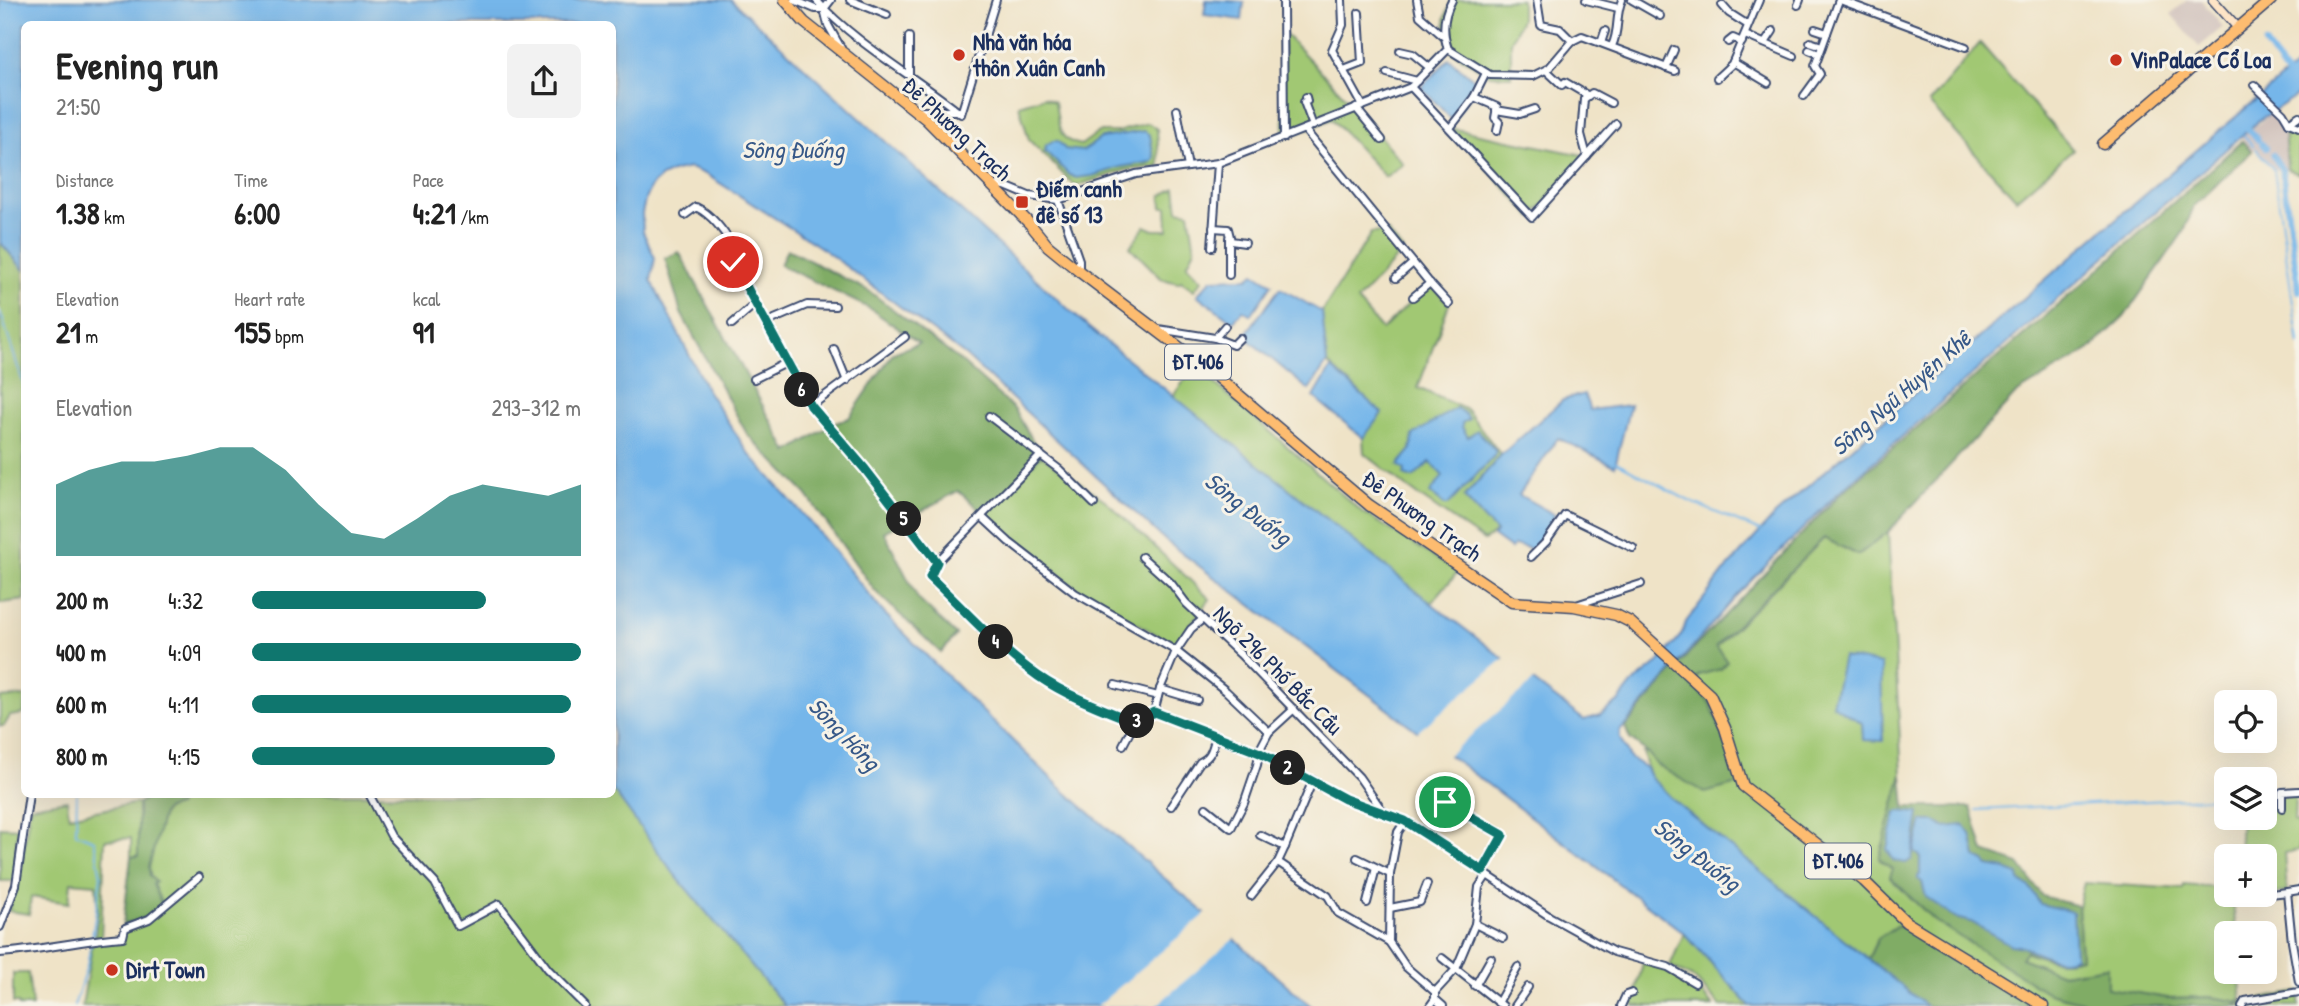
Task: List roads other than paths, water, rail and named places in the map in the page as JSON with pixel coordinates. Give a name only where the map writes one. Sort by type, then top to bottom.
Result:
[{"type":"main road","name":"Đê Phương Trạch","points":[[785,0],[804,22],[916,111],[1030,224],[1048,246],[1213,373],[1369,505],[1512,602],[1574,606],[1616,615],[1630,622],[1710,695],[1716,704],[1742,786],[1864,881],[1906,922],[2043,1006]]},
{"type":"main road","points":[[2103,144],[2271,0]]},
{"type":"street","points":[[794,0],[815,9],[824,9]]},
{"type":"street","points":[[816,0],[864,45],[959,111]]},
{"type":"street","points":[[824,9],[831,0]]},
{"type":"street","points":[[850,0],[887,15]]},
{"type":"street","points":[[916,111],[959,111],[961,114],[996,0]]},
{"type":"street","points":[[1283,0],[1284,138]]},
{"type":"street","points":[[1342,0],[1343,25],[1332,50],[1360,107],[1382,140]]},
{"type":"street","points":[[1417,0],[1420,16],[1443,36]]},
{"type":"street","points":[[1452,0],[1445,18],[1443,36],[1448,49],[1490,75],[1533,76],[1546,70],[1572,41],[1582,36],[1675,71]]},
{"type":"street","points":[[1537,0],[1541,25],[1560,29],[1572,41]]},
{"type":"street","points":[[1586,0],[1618,8]]},
{"type":"street","points":[[1612,46],[1619,27],[1618,8],[1622,0]]},
{"type":"street","points":[[1632,0],[1660,16]]},
{"type":"street","points":[[1717,78],[1733,62],[1759,0]]},
{"type":"street","points":[[1804,96],[1819,74],[1814,68],[1839,0],[1966,47]]},
{"type":"street","points":[[2213,0],[2238,29]]},
{"type":"street","points":[[1722,5],[1748,25]]},
{"type":"street","points":[[824,9],[833,35],[847,56]]},
{"type":"street","points":[[1344,70],[1362,63],[1359,13]]},
{"type":"street","points":[[1815,29],[1827,33]]},
{"type":"street","points":[[1601,43],[1605,31]]},
{"type":"street","points":[[1765,43],[1773,31]]},
{"type":"street","points":[[909,37],[909,74]]},
{"type":"street","points":[[1728,42],[1733,38],[1765,43],[1794,56]]},
{"type":"street","points":[[1810,42],[1821,50]]},
{"type":"street","points":[[989,185],[1005,186],[1029,196],[1058,200],[1136,174],[1218,163],[1414,84],[1448,49]]},
{"type":"street","points":[[1666,68],[1674,50]]},
{"type":"street","points":[[1809,50],[1821,50]]},
{"type":"street","points":[[1401,51],[1417,56],[1430,68]]},
{"type":"street","points":[[1733,62],[1768,83]]},
{"type":"street","points":[[1546,70],[1562,85],[1565,82],[1587,95],[1595,93],[1611,103]]},
{"type":"street","points":[[1387,73],[1414,84],[1450,128],[1532,217],[1616,124]]},
{"type":"street","points":[[1450,128],[1474,97],[1486,73]]},
{"type":"street","points":[[2254,85],[2283,113],[2289,123],[2299,127]]},
{"type":"street","points":[[1587,95],[1581,120],[1581,134],[1587,156]]},
{"type":"street","points":[[1306,97],[1307,101],[1304,102],[1313,126]]},
{"type":"street","points":[[1474,97],[1495,105],[1495,118],[1499,122],[1497,131]]},
{"type":"street","points":[[1496,110],[1520,114],[1535,109]]},
{"type":"street","points":[[1177,110],[1188,167]]},
{"type":"street","points":[[2289,123],[2299,116]]},
{"type":"street","points":[[1305,130],[1413,263],[1450,304]]},
{"type":"street","points":[[1212,247],[1218,163]]},
{"type":"street","points":[[1058,200],[1079,260],[1080,272]]},
{"type":"street","points":[[685,215],[696,207],[712,218],[739,254],[734,263],[811,406],[865,469],[937,562]]},
{"type":"street","points":[[1213,228],[1228,229],[1229,275]]},
{"type":"street","points":[[1229,238],[1231,241],[1245,243]]},
{"type":"street","points":[[1396,278],[1413,263]]},
{"type":"street","points":[[1413,297],[1430,283]]},
{"type":"street","points":[[732,324],[755,304]]},
{"type":"street","points":[[765,323],[807,305],[835,306]]},
{"type":"street","points":[[1215,338],[1225,326]]},
{"type":"street","points":[[1156,329],[1215,338],[1233,345],[1240,338]]},
{"type":"street","points":[[811,406],[905,337]]},
{"type":"street","points":[[834,349],[847,382]]},
{"type":"street","points":[[754,379],[786,363]]},
{"type":"street","points":[[989,416],[1060,470],[1094,504]]},
{"type":"street","points":[[1041,455],[937,562],[930,577],[1019,662],[1057,688],[1135,722]]},
{"type":"street","points":[[1531,557],[1546,542],[1565,515],[1633,548]]},
{"type":"street","points":[[982,517],[1009,542],[1075,593],[1176,651],[1226,691],[1269,732]]},
{"type":"street","name":"Ngõ 296 Phố Bắc Cầu","points":[[1142,557],[1171,583],[1181,598],[1359,777],[1384,813]]},
{"type":"street","points":[[1574,606],[1641,584]]},
{"type":"street","points":[[1123,746],[1135,722],[1154,712],[1176,651],[1191,629],[1203,619]]},
{"type":"street","points":[[1115,685],[1198,700]]},
{"type":"street","points":[[1206,808],[1231,828],[1244,803],[1269,732],[1294,709]]},
{"type":"street","points":[[1154,712],[1260,753],[1345,799],[1405,821],[1549,916],[1614,952],[1668,967],[1695,983]]},
{"type":"street","points":[[1171,806],[1200,762],[1210,756],[1216,735]]},
{"type":"street","points":[[1251,896],[1278,862],[1313,780]]},
{"type":"street","points":[[2282,808],[2282,792],[2299,791]]},
{"type":"street","points":[[0,927],[16,884],[28,798]]},
{"type":"street","points":[[371,798],[391,836],[435,883],[458,926],[499,904],[548,969],[585,1006]]},
{"type":"street","points":[[1434,1001],[1456,969],[1475,924],[1479,887],[1503,835],[1445,802]]},
{"type":"street","points":[[1389,942],[1390,874],[1398,832],[1405,821]]},
{"type":"street","points":[[1260,835],[1285,847]]},
{"type":"street","points":[[1357,858],[1390,874]]},
{"type":"street","points":[[1278,862],[1328,896],[1338,914],[1389,942],[1434,1001],[1443,1006]]},
{"type":"street","points":[[1367,903],[1376,868]]},
{"type":"street","points":[[0,953],[23,953],[123,937],[125,928],[149,919],[199,877]]},
{"type":"street","points":[[1390,908],[1420,902],[1427,884]]},
{"type":"street","points":[[2277,893],[2299,890]]},
{"type":"street","points":[[2287,892],[2299,982]]},
{"type":"street","points":[[1475,924],[1503,938]]},
{"type":"street","points":[[1441,958],[1500,1004],[1518,967]]},
{"type":"street","points":[[1475,985],[1491,958]]},
{"type":"street","points":[[1515,1006],[1528,987]]},
{"type":"street","points":[[2242,1006],[2245,1001],[2299,992]]},
{"type":"street","points":[[1621,1006],[1626,995],[1632,993]]},
{"type":"street","points":[[2268,997],[2268,1006]]},
{"type":"water","points":[[0,0],[731,0],[1089,328],[1431,603],[1584,720],[1600,715],[1618,702],[1632,684],[1657,664],[1682,634],[1686,622],[1724,572],[1775,515],[2299,63],[2299,94],[2258,121],[1835,496],[1736,596],[1620,731],[1620,738],[1630,758],[1646,768],[1649,775],[1674,801],[1926,1006],[1750,1006],[1684,933],[1166,541],[966,356],[820,247],[707,175],[690,168],[661,177],[651,186],[646,197],[642,213],[643,232],[655,258],[651,280],[707,390],[749,454],[817,530],[882,611],[973,702],[1060,787],[1311,1006],[785,1006],[675,875],[616,794],[616,21],[21,21],[21,266],[0,242]]},
{"type":"water","points":[[1206,0],[1244,2],[1242,20],[1204,15]]},
{"type":"water","points":[[1449,59],[1478,83],[1453,121],[1421,87]]},
{"type":"water","points":[[1144,131],[1150,135],[1154,158],[1151,162],[1092,176],[1076,178],[1069,175],[1045,151],[1046,145],[1053,141],[1058,141],[1065,149],[1083,151],[1101,138]]},
{"type":"water","points":[[1254,273],[1272,284],[1251,315],[1243,310],[1233,322],[1197,295],[1212,279],[1248,278]]},
{"type":"water","points":[[1280,288],[1322,312],[1327,363],[1309,390],[1244,336]]},
{"type":"water","points":[[1331,368],[1382,413],[1363,438],[1314,397]]},
{"type":"water","points":[[1584,394],[1590,410],[1630,405],[1615,466],[1558,438],[1519,495],[1555,515],[1533,549],[1514,545],[1511,549],[1493,536],[1496,532],[1464,497],[1501,455],[1563,400]]},
{"type":"water","points":[[1456,408],[1469,419],[1462,423],[1468,437],[1477,430],[1496,454],[1448,505],[1445,505],[1430,493],[1443,476],[1430,462],[1413,478],[1404,475],[1405,470],[1398,465],[1411,450],[1413,435]]},
{"type":"water","points":[[1843,657],[1881,664],[1883,741],[1863,740],[1862,723],[1832,705]]},
{"type":"water","points":[[1896,813],[1919,813],[1912,859],[1906,863],[1894,861],[1887,849]]},
{"type":"water","points":[[1922,821],[1935,821],[1943,827],[1964,825],[1971,834],[1976,857],[1989,866],[2018,874],[2019,881],[2029,886],[2040,904],[2073,912],[2075,957],[2060,960],[2011,945],[1971,922],[1955,918],[1926,897],[1922,882],[1918,879],[1920,856],[1914,852]]},
{"type":"waterway","points":[[2265,44],[2290,79]]},
{"type":"waterway","points":[[2243,124],[2258,140]]},
{"type":"waterway","points":[[2244,135],[2253,146]]},
{"type":"waterway","points":[[2262,144],[2266,148]]},
{"type":"waterway","points":[[2256,149],[2274,170],[2299,345]]},
{"type":"waterway","points":[[2273,155],[2282,170],[2299,291]]},
{"type":"waterway","points":[[0,311],[21,377]]},
{"type":"waterway","points":[[1616,462],[1689,501],[1760,531]]},
{"type":"waterway","points":[[77,798],[76,833],[94,840],[101,876],[92,938]]},
{"type":"waterway","points":[[1977,810],[2214,798]]},
{"type":"waterway","points":[[74,1006],[87,966],[91,943]]},
{"type":"place","name":"Nhà văn hóa thôn Xuân Canh","points":[[959,55]]},
{"type":"place","name":"VinPalace Cổ Loa","points":[[2116,60]]},
{"type":"place","name":"Điếm canh đê số 13","points":[[1022,202]]},
{"type":"place","name":"Dirt Town","points":[[112,970]]},
{"type":"water label","name":"Sông Đuống","points":[[793,150]]},
{"type":"water label","name":"Sông Ngũ Huyện Khê","points":[[1901,393]]},
{"type":"water label","name":"Sông Đuống","points":[[1248,509]]},
{"type":"water label","name":"Sông Hồng","points":[[844,734]]},
{"type":"water label","name":"Sông Đuống","points":[[1697,855]]}]
